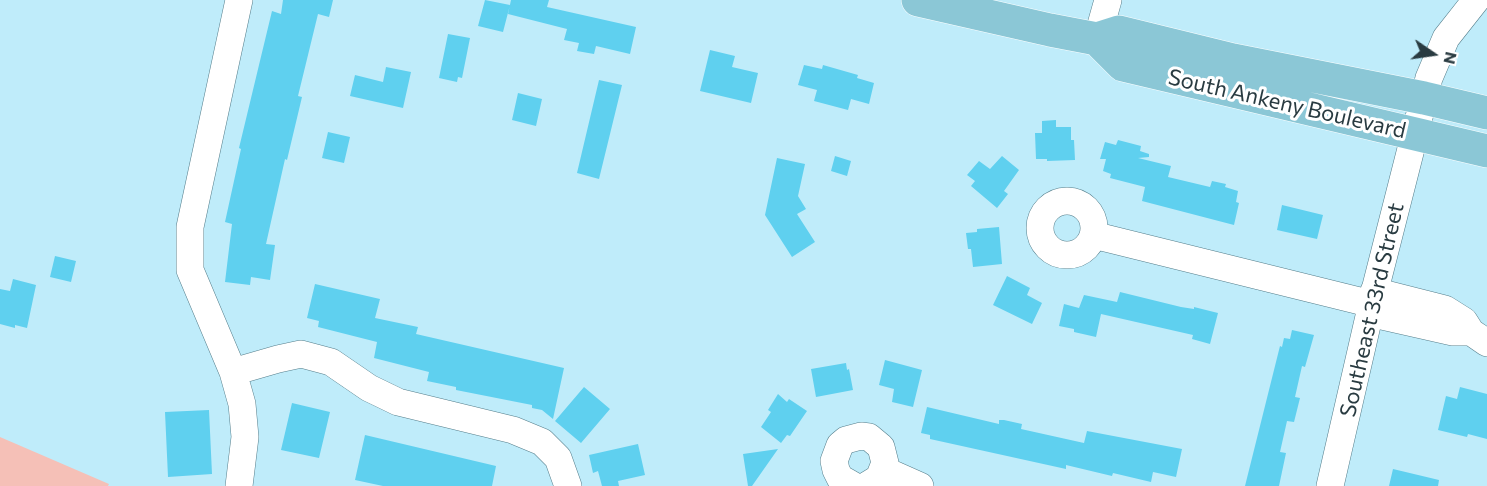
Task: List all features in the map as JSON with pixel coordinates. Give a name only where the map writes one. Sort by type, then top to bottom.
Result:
[{"type":"main road","name":"South Ankeny Boulevard","points":[[918,0],[1097,39],[1119,32],[1233,60],[1424,98],[1487,113]]},
{"type":"main road","name":"South Ankeny Boulevard","points":[[1097,39],[1123,65],[1487,152]]},
{"type":"street","points":[[239,0],[190,227],[190,270],[233,372],[242,404],[245,437],[239,486]]},
{"type":"street","points":[[1097,39],[1108,0]]},
{"type":"street","name":"Southeast 33rd Street","points":[[1330,486],[1372,303],[1429,78],[1446,38],[1476,0]]},
{"type":"street","points":[[1093,235],[1372,303],[1445,309],[1464,321],[1479,338]]},
{"type":"street","points":[[233,372],[301,354],[331,362],[369,388],[398,402],[513,430],[542,442],[558,458],[568,486]]},
{"type":"street","points":[[854,486],[840,478],[834,461],[836,452],[846,440],[861,436],[876,441],[885,454],[875,478],[920,486]]},
{"type":"shaded area","points":[[0,437],[109,484],[108,486],[0,486]]},
{"type":"building","points":[[283,0],[333,0],[329,17],[318,14],[298,96],[302,97],[266,244],[275,245],[270,280],[251,277],[250,285],[225,282],[232,224],[225,222],[241,149],[239,148],[272,11],[281,14]]},
{"type":"building","points":[[485,0],[510,5],[503,32],[478,26]]},
{"type":"building","points":[[511,0],[549,0],[547,7],[636,27],[630,54],[596,46],[594,54],[577,51],[579,43],[564,40],[567,29],[508,14]]},
{"type":"building","points":[[448,34],[470,38],[462,78],[458,77],[457,82],[439,78]]},
{"type":"building","points":[[710,50],[735,56],[732,67],[758,73],[751,103],[700,91]]},
{"type":"building","points":[[804,65],[822,69],[823,65],[858,75],[857,78],[874,83],[869,104],[851,99],[848,110],[814,101],[817,90],[798,85]]},
{"type":"building","points":[[386,67],[411,72],[403,108],[350,96],[355,75],[383,82]]},
{"type":"building","points":[[599,80],[622,85],[599,179],[577,173]]},
{"type":"building","points":[[518,93],[542,99],[536,126],[512,120]]},
{"type":"building","points":[[1056,120],[1056,127],[1071,127],[1075,160],[1036,159],[1035,133],[1042,133],[1042,121]]},
{"type":"building","points":[[328,132],[350,137],[344,163],[322,158]]},
{"type":"building","points":[[1118,140],[1141,146],[1140,151],[1149,154],[1149,157],[1138,158],[1171,166],[1168,177],[1210,187],[1212,181],[1226,184],[1225,187],[1238,191],[1236,202],[1239,203],[1234,225],[1142,201],[1145,187],[1110,178],[1111,174],[1103,171],[1106,159],[1100,159],[1105,142],[1116,145]]},
{"type":"building","points":[[835,156],[851,161],[847,176],[831,171]]},
{"type":"building","points":[[1002,156],[1019,170],[1004,191],[1008,194],[997,208],[971,186],[975,181],[967,175],[979,161],[990,169]]},
{"type":"building","points":[[777,158],[805,164],[798,196],[806,209],[797,214],[815,242],[792,257],[765,215]]},
{"type":"building","points":[[1282,205],[1323,215],[1317,239],[1277,230]]},
{"type":"building","points":[[999,227],[1002,264],[973,267],[966,233],[977,232],[977,229]]},
{"type":"building","points":[[55,256],[76,261],[71,282],[50,277]]},
{"type":"building","points":[[1007,276],[1030,288],[1027,295],[1042,303],[1032,324],[993,305]]},
{"type":"building","points":[[13,279],[36,285],[27,328],[0,324],[0,289],[10,291]]},
{"type":"building","points":[[315,284],[380,299],[375,318],[418,327],[416,334],[564,368],[553,419],[542,410],[532,408],[532,405],[456,390],[456,387],[427,381],[429,372],[374,358],[377,342],[318,327],[319,321],[307,318]]},
{"type":"building","points":[[1120,292],[1181,307],[1194,309],[1194,307],[1218,313],[1210,344],[1192,339],[1193,335],[1101,314],[1096,337],[1059,326],[1064,304],[1079,308],[1084,295],[1117,302]]},
{"type":"building","points":[[1292,330],[1314,335],[1305,367],[1302,366],[1295,397],[1300,398],[1294,422],[1287,421],[1280,452],[1286,453],[1279,486],[1245,486],[1280,346],[1282,347],[1284,338],[1290,339]]},
{"type":"building","points":[[885,360],[922,370],[913,407],[892,402],[894,389],[879,385]]},
{"type":"building","points":[[846,363],[853,390],[816,397],[811,369]]},
{"type":"building","points":[[584,387],[610,409],[581,443],[555,421]]},
{"type":"building","points":[[1460,387],[1487,394],[1487,439],[1438,430],[1446,396],[1457,399]]},
{"type":"building","points":[[778,394],[787,402],[789,399],[807,411],[790,436],[787,435],[781,443],[761,427],[771,412],[768,410]]},
{"type":"building","points":[[292,403],[330,412],[319,458],[281,450]]},
{"type":"building","points":[[927,407],[999,424],[999,420],[1004,420],[1022,424],[1021,429],[1084,443],[1087,431],[1182,449],[1176,477],[1153,472],[1151,482],[1066,465],[1066,469],[930,439],[930,435],[921,433]]},
{"type":"building","points":[[209,410],[212,474],[168,477],[165,412]]},
{"type":"building","points":[[365,435],[496,466],[492,486],[383,486],[355,480]]},
{"type":"building","points":[[638,444],[645,475],[618,481],[619,486],[602,486],[598,471],[593,473],[589,455]]},
{"type":"building","points":[[778,449],[752,486],[748,486],[743,454]]},
{"type":"building","points":[[1393,469],[1439,480],[1438,486],[1389,486]]}]
